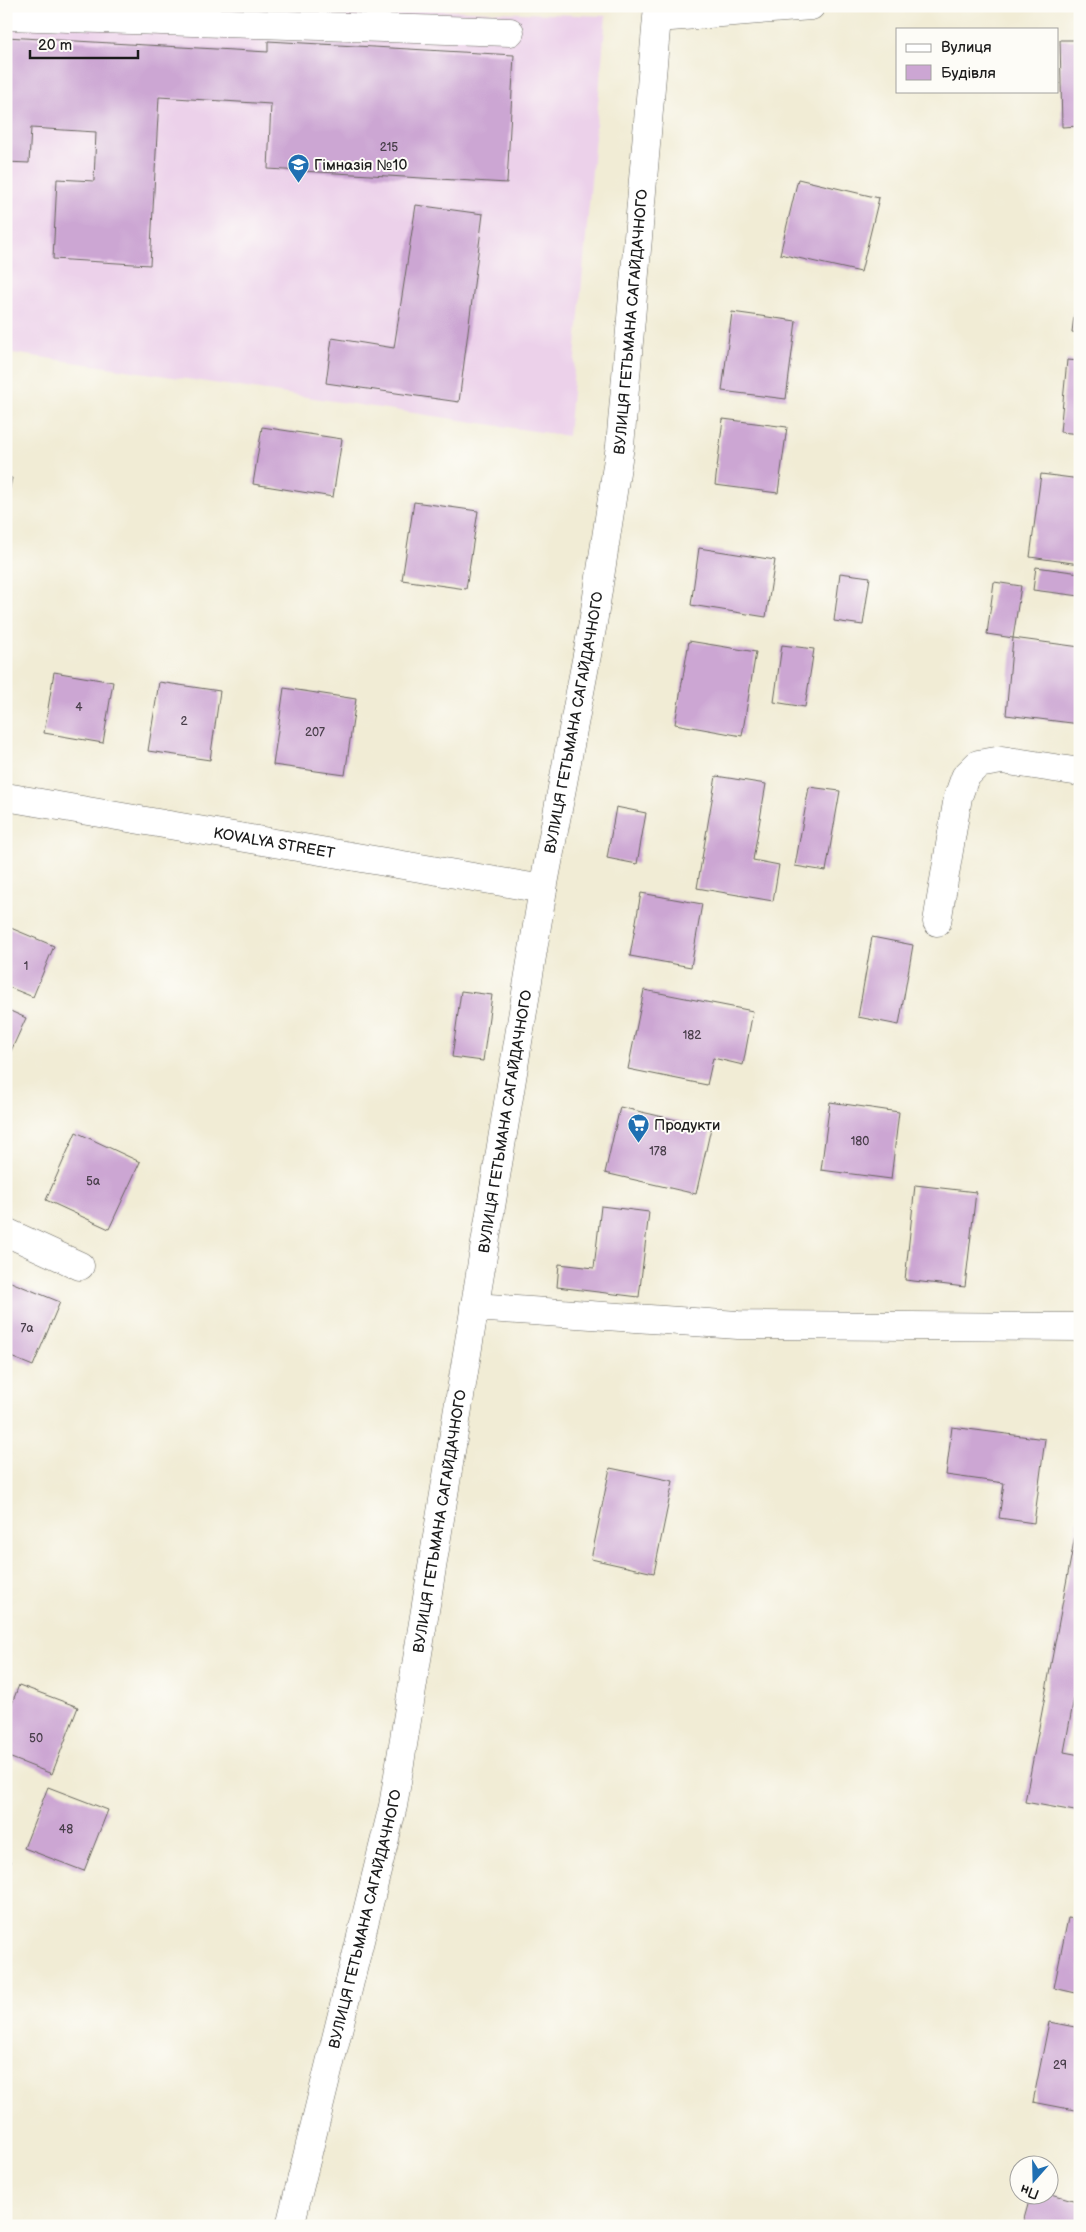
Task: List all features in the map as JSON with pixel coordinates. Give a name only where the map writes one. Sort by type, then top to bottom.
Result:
[{"type":"main road","points":[[658,12],[812,6]]},
{"type":"main road","name":"ВУЛИЦЯ ГЕТЬМАНА САГАЙДАЧНОГО","points":[[290,2226],[393,1806],[543,889],[593,624],[620,446],[658,12]]},
{"type":"main road","points":[[6,16],[510,32]]},
{"type":"main road","points":[[937,922],[958,797],[965,777],[978,764],[1002,760],[1080,772]]},
{"type":"main road","name":"KOVALYA STREET","points":[[6,797],[543,889]]},
{"type":"main road","points":[[6,1232],[80,1266]]},
{"type":"main road","points":[[474,1307],[738,1325],[1080,1327]]},
{"type":"shaded area","name":"Гімназія №10","points":[[6,6],[327,6],[606,16],[568,436],[6,352]]},
{"type":"building","points":[[6,37],[268,52],[268,41],[514,55],[507,183],[268,169],[271,104],[159,97],[150,265],[53,259],[57,179],[94,181],[96,132],[31,128],[29,163],[6,162]]},
{"type":"building","points":[[1060,40],[1080,40],[1080,126],[1062,127]]},
{"type":"building","points":[[798,179],[879,198],[861,272],[780,254]]},
{"type":"building","points":[[416,205],[483,214],[459,402],[326,383],[332,338],[394,348]]},
{"type":"building","points":[[1080,278],[1080,333],[1072,332]]},
{"type":"building","points":[[732,312],[796,321],[786,399],[722,391]]},
{"type":"building","points":[[1067,360],[1080,361],[1080,434],[1060,432]]},
{"type":"building","points":[[723,419],[787,427],[778,493],[715,485]]},
{"type":"building","points":[[262,427],[342,439],[333,497],[253,484]]},
{"type":"building","points":[[1041,474],[1080,479],[1080,564],[1030,557]]},
{"type":"building","points":[[6,477],[12,478],[7,502],[6,502]]},
{"type":"building","points":[[414,502],[478,511],[466,589],[402,580]]},
{"type":"building","points":[[699,548],[775,560],[766,617],[691,605]]},
{"type":"building","points":[[1036,567],[1080,573],[1080,596],[1033,590]]},
{"type":"building","points":[[840,573],[870,577],[863,625],[834,621]]},
{"type":"building","points":[[994,582],[1021,586],[1013,638],[987,634]]},
{"type":"building","points":[[1013,638],[1080,647],[1080,724],[1006,715]]},
{"type":"building","points":[[689,641],[756,652],[742,736],[675,724]]},
{"type":"building","points":[[782,645],[814,649],[805,707],[774,702]]},
{"type":"building","points":[[54,672],[113,682],[103,743],[44,733]]},
{"type":"building","points":[[159,682],[220,691],[210,760],[148,751]]},
{"type":"building","points":[[284,688],[356,699],[345,775],[273,765]]},
{"type":"building","points":[[716,776],[766,784],[753,860],[779,865],[773,901],[697,888]]},
{"type":"building","points":[[809,787],[840,791],[826,871],[795,866]]},
{"type":"building","points":[[616,807],[646,813],[637,864],[607,858]]},
{"type":"building","points":[[641,893],[702,904],[691,967],[630,956]]},
{"type":"building","points":[[6,926],[54,946],[33,997],[6,986]]},
{"type":"building","points":[[872,937],[913,945],[899,1025],[858,1017]]},
{"type":"building","points":[[644,990],[753,1011],[743,1065],[713,1058],[707,1085],[628,1069]]},
{"type":"building","points":[[461,991],[492,995],[483,1061],[452,1057]]},
{"type":"building","points":[[6,1009],[26,1018],[6,1062]]},
{"type":"building","points":[[830,1102],[899,1112],[891,1179],[821,1170]]},
{"type":"building","points":[[620,1107],[711,1128],[696,1194],[605,1173]]},
{"type":"building","points":[[76,1132],[140,1162],[109,1229],[46,1200]]},
{"type":"building","points":[[915,1185],[976,1192],[965,1287],[905,1280]]},
{"type":"building","points":[[601,1206],[649,1212],[639,1297],[557,1287],[559,1264],[594,1268]]},
{"type":"building","points":[[6,1280],[60,1302],[33,1366],[6,1355]]},
{"type":"building","points":[[952,1427],[1045,1439],[1034,1523],[999,1518],[1004,1483],[946,1475]]},
{"type":"building","points":[[610,1468],[673,1481],[654,1573],[591,1559]]},
{"type":"building","points":[[1079,1515],[1080,1666],[1064,1752],[1080,1755],[1080,1812],[1025,1802]]},
{"type":"building","points":[[19,1685],[78,1707],[52,1774],[6,1756],[6,1719]]},
{"type":"building","points":[[48,1787],[108,1810],[84,1871],[24,1848]]},
{"type":"building","points":[[6,1860],[11,1862],[6,1872]]},
{"type":"building","points":[[1068,1918],[1080,1920],[1080,1994],[1054,1988]]},
{"type":"building","points":[[1049,2022],[1080,2028],[1080,2111],[1033,2102]]},
{"type":"building","points":[[1058,2196],[1080,2202],[1080,2226],[1022,2226],[1028,2204],[1058,2204]]},
{"type":"place","name":"Гімназія №10","points":[[298,184]]},
{"type":"place","name":"Продукти","points":[[638,1144]]}]
